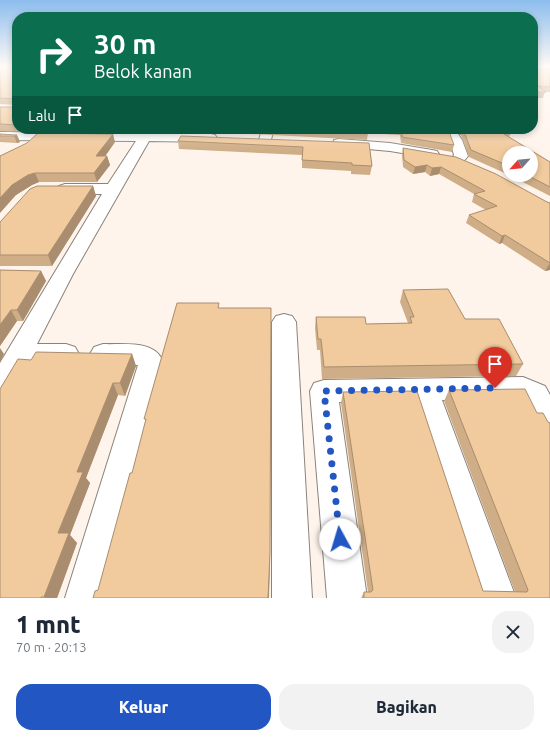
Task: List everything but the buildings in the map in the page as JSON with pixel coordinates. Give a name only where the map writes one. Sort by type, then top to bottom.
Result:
[{"type":"street","points":[[0,136],[37,137],[63,134]]},
{"type":"street","points":[[83,134],[116,137],[222,138]]},
{"type":"street","points":[[339,134],[340,143]]},
{"type":"street","points":[[452,134],[456,140],[461,156],[458,159]]},
{"type":"street","points":[[250,140],[266,135],[279,141]]},
{"type":"street","points":[[19,151],[37,137]]},
{"type":"street","points":[[116,137],[133,157]]},
{"type":"street","points":[[0,386],[113,188],[145,137]]},
{"type":"street","points":[[324,142],[396,148],[458,159],[474,165]]},
{"type":"street","points":[[54,188],[113,188]]},
{"type":"street","points":[[39,274],[63,274]]},
{"type":"street","points":[[284,322],[292,598]]},
{"type":"street","points":[[20,353],[143,355],[150,360],[85,598]]},
{"type":"street","points":[[347,598],[324,391],[524,388],[535,394],[550,423]]},
{"type":"street","points":[[424,389],[496,598]]},
{"type":"route","points":[[340,539],[324,391],[495,388]]}]
